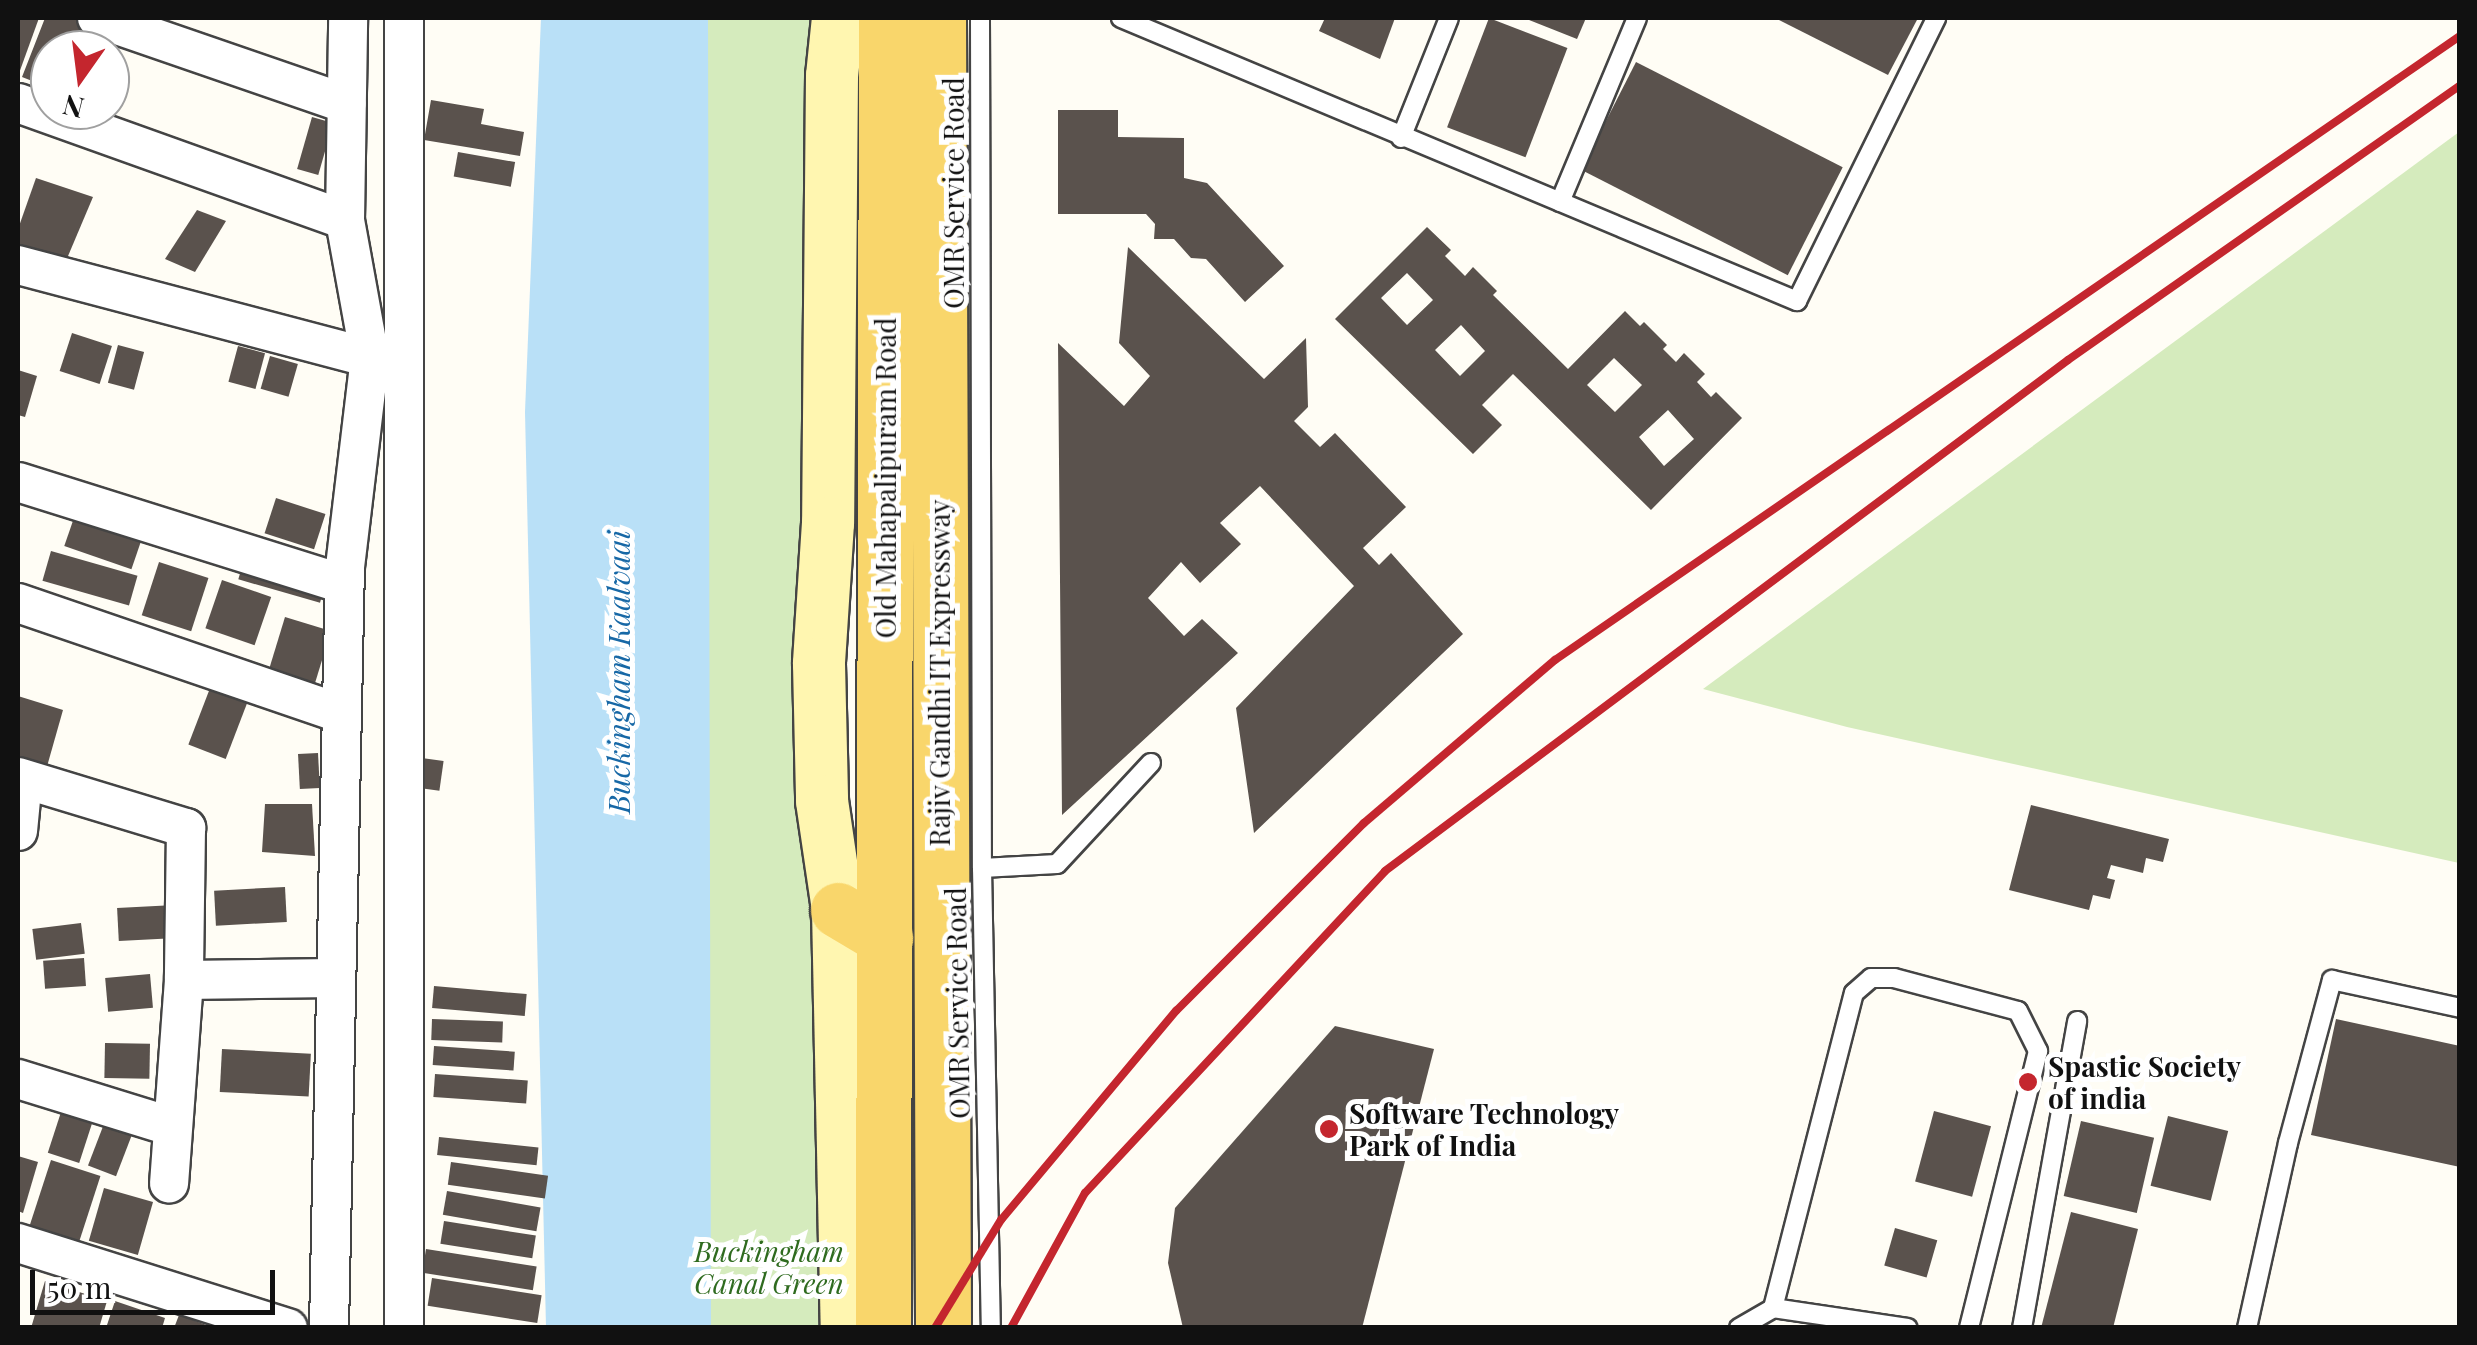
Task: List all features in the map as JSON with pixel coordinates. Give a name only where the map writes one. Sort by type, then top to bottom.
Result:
[{"type":"main road","points":[[838,18],[832,76],[828,523],[819,664],[822,801],[838,910],[847,1328]]},
{"type":"main road","name":"Old Mahapalipuram Road","points":[[883,1328],[886,18]]},
{"type":"main road","name":"Rajiv Gandhi IT Expressway","points":[[938,18],[940,733],[961,857],[943,1328]]},
{"type":"main road","points":[[884,735],[940,733]]},
{"type":"main road","points":[[885,844],[961,857]]},
{"type":"main road","points":[[838,910],[885,938]]},
{"type":"street","points":[[97,18],[179,31],[347,104]]},
{"type":"street","points":[[329,1328],[344,584],[370,358],[345,220],[348,18]]},
{"type":"street","points":[[404,18],[404,1328]]},
{"type":"street","points":[[18,103],[345,220]]},
{"type":"street","points":[[18,265],[370,358]]},
{"type":"street","points":[[18,482],[344,584]]},
{"type":"street","points":[[20,608],[340,713]]},
{"type":"street","points":[[18,831],[20,778],[186,828],[184,980],[170,1126],[169,1183]]},
{"type":"street","points":[[184,980],[334,978]]},
{"type":"street","points":[[18,1079],[170,1126]]},
{"type":"street","points":[[18,1243],[288,1328]]},
{"type":"lane","name":"OMR Service Road","points":[[980,18],[961,857],[991,1328]]},
{"type":"lane","points":[[1121,18],[1152,23],[1401,138],[1797,301],[1936,18]]},
{"type":"lane","points":[[1401,138],[1448,18]]},
{"type":"lane","points":[[1560,202],[1638,18]]},
{"type":"lane","points":[[961,857],[1057,864],[1152,763]]},
{"type":"lane","points":[[1773,1308],[1854,992],[1871,978],[1894,978],[2018,1010],[2038,1051],[1969,1328]]},
{"type":"lane","points":[[2248,1328],[2288,1143],[2332,980],[2460,1008]]},
{"type":"lane","points":[[2022,1328],[2077,1021]]},
{"type":"lane","points":[[1740,1328],[1773,1308],[1908,1328]]},
{"type":"green space","name":"Buckingham Canal Green","points":[[708,18],[821,18],[821,1327],[708,1327]]},
{"type":"green space","points":[[2459,132],[2459,863],[1847,727],[1703,689]]},
{"type":"water","name":"Buckingham Kaalvaai","points":[[541,18],[708,18],[711,1327],[546,1327],[525,412]]},
{"type":"building","points":[[18,18],[39,18],[35,30],[30,30],[30,43],[18,76]]},
{"type":"building","points":[[45,18],[87,18],[82,30],[40,30]]},
{"type":"building","points":[[1325,18],[1395,18],[1380,59],[1319,31]]},
{"type":"building","points":[[1489,18],[1567,48],[1525,157],[1447,127]]},
{"type":"building","points":[[1524,18],[1586,18],[1577,39]]},
{"type":"building","points":[[1775,18],[1918,18],[1888,75]]},
{"type":"building","points":[[30,56],[30,80],[22,77]]},
{"type":"building","points":[[1636,62],[1843,167],[1788,275],[1581,170]]},
{"type":"building","points":[[431,100],[484,109],[481,124],[524,132],[520,156],[424,140]]},
{"type":"building","points":[[1058,110],[1118,110],[1118,137],[1184,138],[1184,178],[1207,183],[1284,266],[1245,302],[1206,259],[1191,258],[1174,239],[1154,239],[1155,224],[1146,214],[1058,214]]},
{"type":"building","points":[[312,117],[333,123],[318,175],[297,169]]},
{"type":"building","points":[[458,152],[515,162],[511,187],[454,177]]},
{"type":"building","points":[[36,178],[93,197],[60,275],[18,258],[18,229]]},
{"type":"building","points":[[197,210],[226,221],[195,272],[165,259]]},
{"type":"building","points":[[1427,227],[1451,250],[1445,256],[1465,276],[1473,267],[1497,291],[1493,295],[1568,369],[1625,311],[1640,326],[1644,322],[1667,345],[1663,349],[1676,362],[1684,353],[1705,374],[1697,382],[1711,397],[1716,392],[1742,418],[1651,510],[1513,374],[1482,405],[1502,425],[1473,454],[1335,319]],"holes":[[[1407,273],[1433,300],[1407,325],[1381,298]],[[1461,325],[1485,351],[1460,376],[1435,350]],[[1614,358],[1642,385],[1615,412],[1587,385]],[[1668,410],[1694,439],[1664,466],[1639,437]]]},
{"type":"building","points":[[1128,247],[1264,379],[1306,338],[1308,407],[1294,421],[1320,447],[1335,433],[1406,507],[1363,548],[1379,565],[1391,553],[1463,634],[1254,833],[1236,708],[1354,586],[1260,486],[1220,523],[1241,544],[1200,583],[1181,562],[1148,598],[1184,636],[1202,619],[1238,653],[1062,815],[1058,343],[1124,406],[1150,376],[1119,343]]},
{"type":"building","points":[[72,333],[112,346],[100,384],[60,371]]},
{"type":"building","points":[[118,345],[144,352],[134,390],[108,383]]},
{"type":"building","points":[[238,346],[265,353],[255,389],[228,382]]},
{"type":"building","points":[[270,356],[298,364],[289,397],[261,389]]},
{"type":"building","points":[[18,370],[37,376],[25,417],[18,415]]},
{"type":"building","points":[[276,498],[325,514],[314,549],[265,533]]},
{"type":"building","points":[[76,512],[143,535],[131,569],[64,546]]},
{"type":"building","points":[[51,551],[138,576],[129,606],[42,581]]},
{"type":"building","points":[[159,562],[208,578],[191,631],[142,615]]},
{"type":"building","points":[[243,563],[325,586],[320,603],[238,579]]},
{"type":"building","points":[[222,580],[271,597],[255,645],[205,628]]},
{"type":"building","points":[[285,617],[331,631],[313,688],[267,674]]},
{"type":"building","points":[[212,683],[249,697],[226,759],[188,745]]},
{"type":"building","points":[[18,696],[63,710],[46,770],[18,762]]},
{"type":"building","points":[[318,753],[320,788],[300,789],[298,754]]},
{"type":"building","points":[[400,755],[444,761],[439,791],[396,785]]},
{"type":"building","points":[[265,804],[312,804],[315,856],[262,852]]},
{"type":"building","points":[[2031,805],[2169,839],[2163,862],[2146,858],[2143,873],[2111,865],[2107,878],[2115,880],[2110,899],[2093,895],[2089,910],[2009,890]]},
{"type":"building","points":[[285,887],[287,922],[216,926],[214,891]]},
{"type":"building","points":[[175,905],[177,938],[119,941],[117,908]]},
{"type":"building","points":[[81,923],[85,954],[36,960],[32,929]]},
{"type":"building","points":[[84,958],[86,986],[45,989],[43,961]]},
{"type":"building","points":[[150,974],[153,1008],[108,1012],[105,978]]},
{"type":"building","points":[[434,986],[527,994],[525,1016],[432,1008]]},
{"type":"building","points":[[432,1019],[503,1021],[502,1042],[431,1040]]},
{"type":"building","points":[[2336,1019],[2460,1046],[2460,1167],[2311,1135]]},
{"type":"building","name":"Software Technology Park of India","points":[[1335,1026],[1434,1049],[1362,1328],[1183,1328],[1168,1263],[1175,1208]]},
{"type":"building","points":[[105,1043],[150,1044],[149,1079],[104,1078]]},
{"type":"building","points":[[434,1046],[515,1052],[513,1071],[433,1065]]},
{"type":"building","points":[[222,1049],[311,1054],[309,1097],[220,1092]]},
{"type":"building","points":[[435,1074],[528,1080],[526,1103],[433,1097]]},
{"type":"building","points":[[62,1109],[93,1119],[79,1163],[48,1153]]},
{"type":"building","points":[[1934,1111],[1991,1126],[1972,1197],[1915,1182]]},
{"type":"building","points":[[107,1116],[135,1127],[116,1176],[88,1165]]},
{"type":"building","points":[[2168,1116],[2228,1131],[2211,1201],[2151,1186]]},
{"type":"building","points":[[2081,1121],[2154,1138],[2137,1213],[2064,1196]]},
{"type":"building","points":[[439,1137],[538,1147],[537,1165],[437,1155]]},
{"type":"building","points":[[18,1156],[38,1162],[23,1213],[18,1211]]},
{"type":"building","points":[[51,1160],[100,1176],[79,1242],[30,1226]]},
{"type":"building","points":[[451,1162],[548,1176],[545,1198],[448,1185]]},
{"type":"building","points":[[104,1188],[153,1202],[138,1255],[89,1241]]},
{"type":"building","points":[[447,1191],[541,1207],[536,1231],[443,1215]]},
{"type":"building","points":[[2071,1212],[2138,1229],[2113,1328],[2041,1328]]},
{"type":"building","points":[[444,1221],[536,1236],[532,1258],[440,1244]]},
{"type":"building","points":[[1895,1228],[1937,1240],[1927,1278],[1884,1265]]},
{"type":"building","points":[[426,1249],[537,1267],[533,1290],[422,1273]]},
{"type":"building","points":[[432,1278],[542,1295],[537,1323],[428,1306]]},
{"type":"building","points":[[45,1281],[107,1301],[99,1328],[31,1328]]},
{"type":"building","points":[[115,1301],[165,1318],[162,1328],[106,1328]]},
{"type":"building","points":[[179,1315],[212,1327],[212,1328],[174,1328]]},
{"type":"railway","points":[[935,1328],[1001,1220],[1176,1011],[1364,823],[1555,660],[2460,36]]},
{"type":"railway","points":[[1011,1328],[1085,1193],[1385,871],[2068,360],[2460,86]]},
{"type":"place","name":"Spastic Society of india","points":[[2028,1082]]},
{"type":"place","name":"Software Technology Park of India","points":[[1329,1129]]}]
